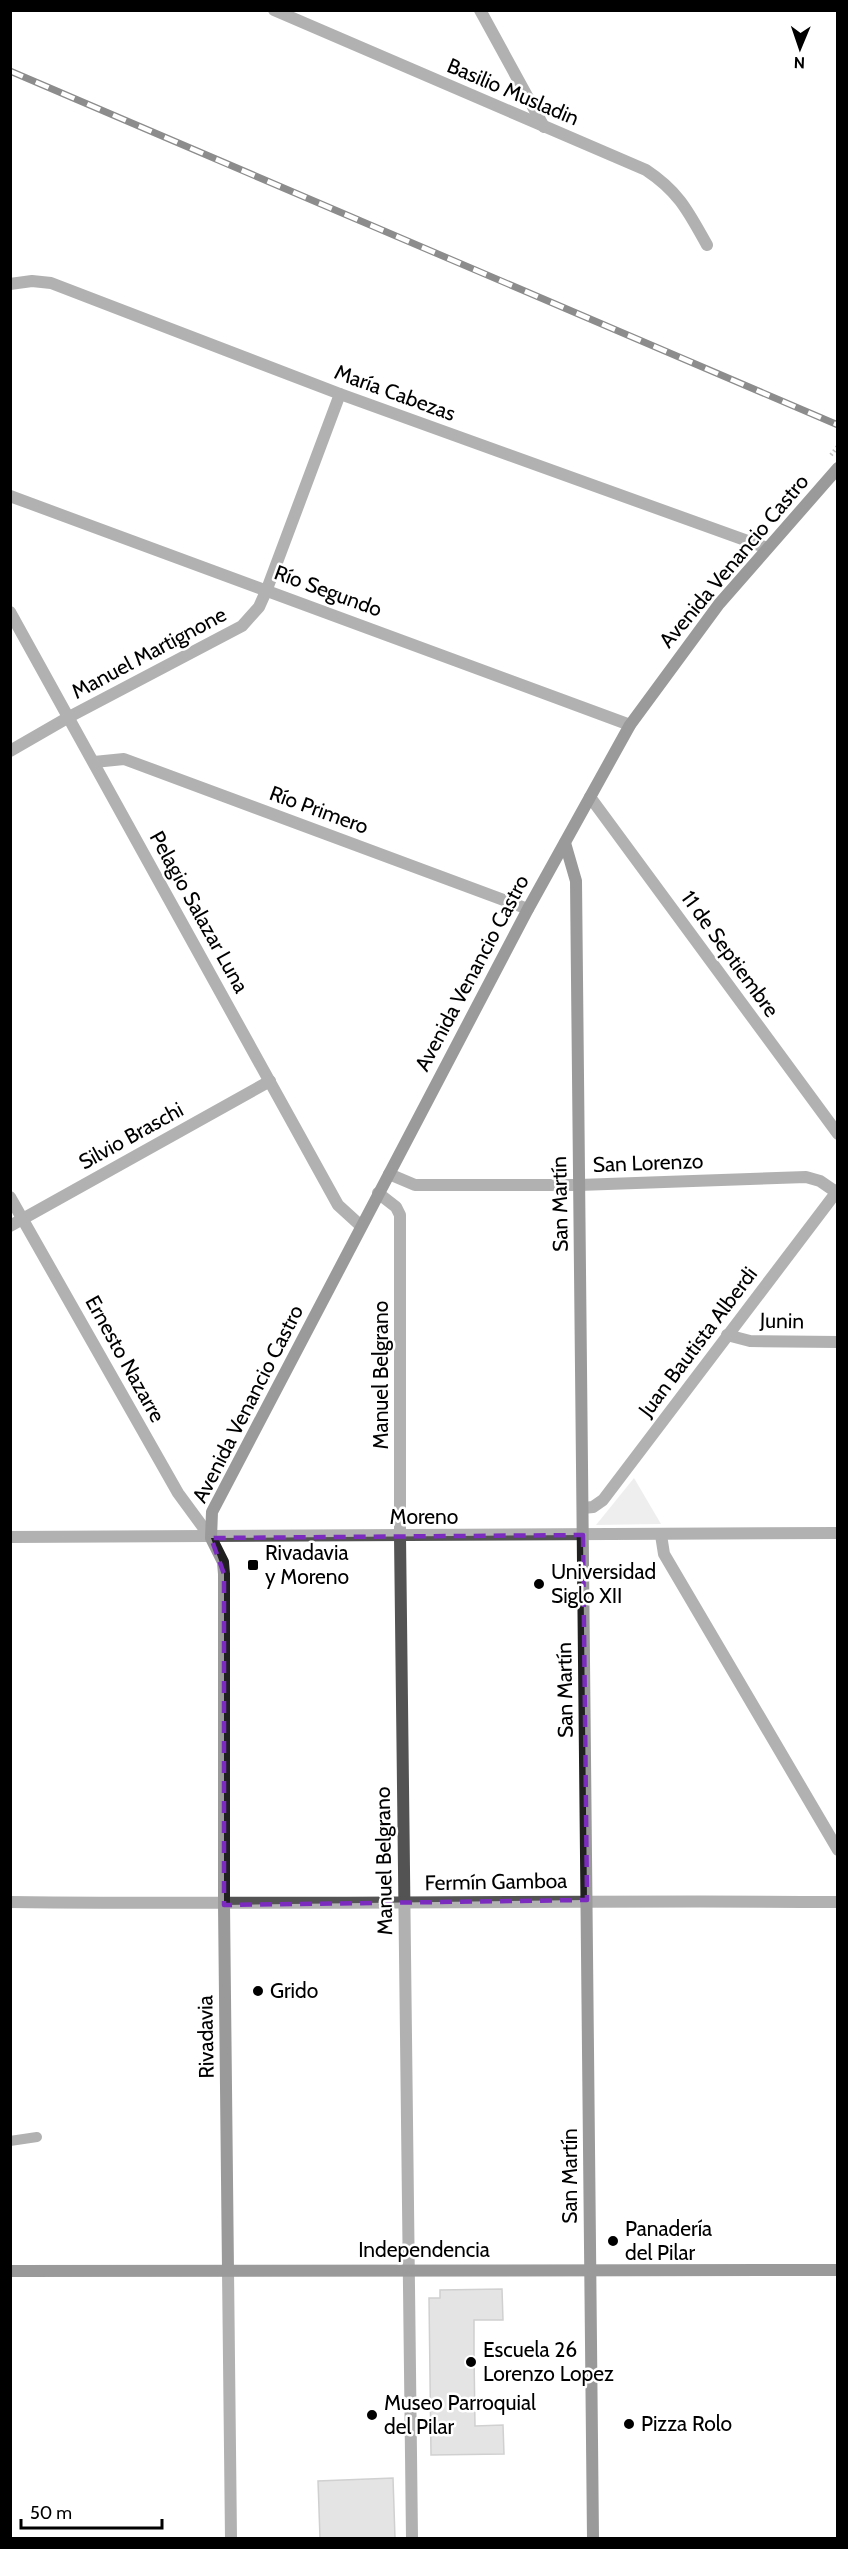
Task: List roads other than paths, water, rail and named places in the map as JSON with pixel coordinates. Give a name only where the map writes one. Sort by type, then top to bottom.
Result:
[{"type":"street","name":"Basilio Musladin","points":[[274,10],[646,170],[667,184],[683,203],[707,245]]},
{"type":"street","points":[[480,10],[544,127]]},
{"type":"street","name":"María Cabezas","points":[[10,284],[32,281],[51,283],[340,394],[767,548]]},
{"type":"street","name":"Manuel Martignone","points":[[10,751],[69,717],[242,626],[259,607],[267,589],[340,394]]},
{"type":"street","name":"Avenida Venancio Castro","points":[[211,1538],[212,1512],[216,1503],[528,909],[630,725],[719,604],[837,468]]},
{"type":"street","name":"Río Segundo","points":[[10,496],[267,589],[630,725]]},
{"type":"street","name":"Pelagio Salazar Luna","points":[[10,612],[338,1205],[361,1226]]},
{"type":"street","name":"Río Primero","points":[[94,762],[124,759],[528,909]]},
{"type":"street","name":"11 de Septiembre","points":[[590,797],[837,1134]]},
{"type":"street","name":"San Martín","points":[[565,843],[576,881],[592,2538]]},
{"type":"street","name":"Silvio Braschi","points":[[10,1226],[270,1081]]},
{"type":"street","name":"San Lorenzo","points":[[388,1174],[415,1185],[579,1185],[806,1177],[820,1181],[837,1191]]},
{"type":"street","name":"Juan Bautista Alberdi","points":[[583,1508],[593,1507],[603,1500],[837,1191]]},
{"type":"street","name":"Manuel Belgrano","points":[[378,1193],[396,1207],[400,1215],[400,1536],[412,2538]]},
{"type":"street","name":"Ernesto Nazarre","points":[[10,1197],[178,1493],[211,1538]]},
{"type":"street","name":"Junin","points":[[727,1335],[750,1341],[837,1342]]},
{"type":"street","name":"Moreno","points":[[10,1537],[211,1538],[837,1533]]},
{"type":"street","points":[[661,1535],[664,1554],[837,1850]]},
{"type":"street","name":"Rivadavia","points":[[211,1538],[223,1562],[224,1574],[224,1905],[231,2538]]},
{"type":"street","name":"Fermín Gamboa","points":[[10,1902],[224,1905],[587,1900],[837,1902]]},
{"type":"street","name":"Independencia","points":[[10,2271],[837,2270]]},
{"type":"lane","points":[[10,2141],[37,2137]]},
{"type":"railway","points":[[10,71],[838,425]]},
{"type":"place","name":"Rivadavia y Moreno","points":[[253,1565]]},
{"type":"place","name":"Universidad Siglo XII","points":[[539,1584]]},
{"type":"place","name":"Grido","points":[[258,1991]]},
{"type":"place","name":"Panadería del Pilar","points":[[613,2241]]},
{"type":"place","name":"Escuela 26 Lorenzo Lopez","points":[[471,2362]]},
{"type":"place","name":"Museo Parroquial del Pilar","points":[[372,2415]]},
{"type":"place","name":"Pizza Rolo","points":[[629,2424]]}]
